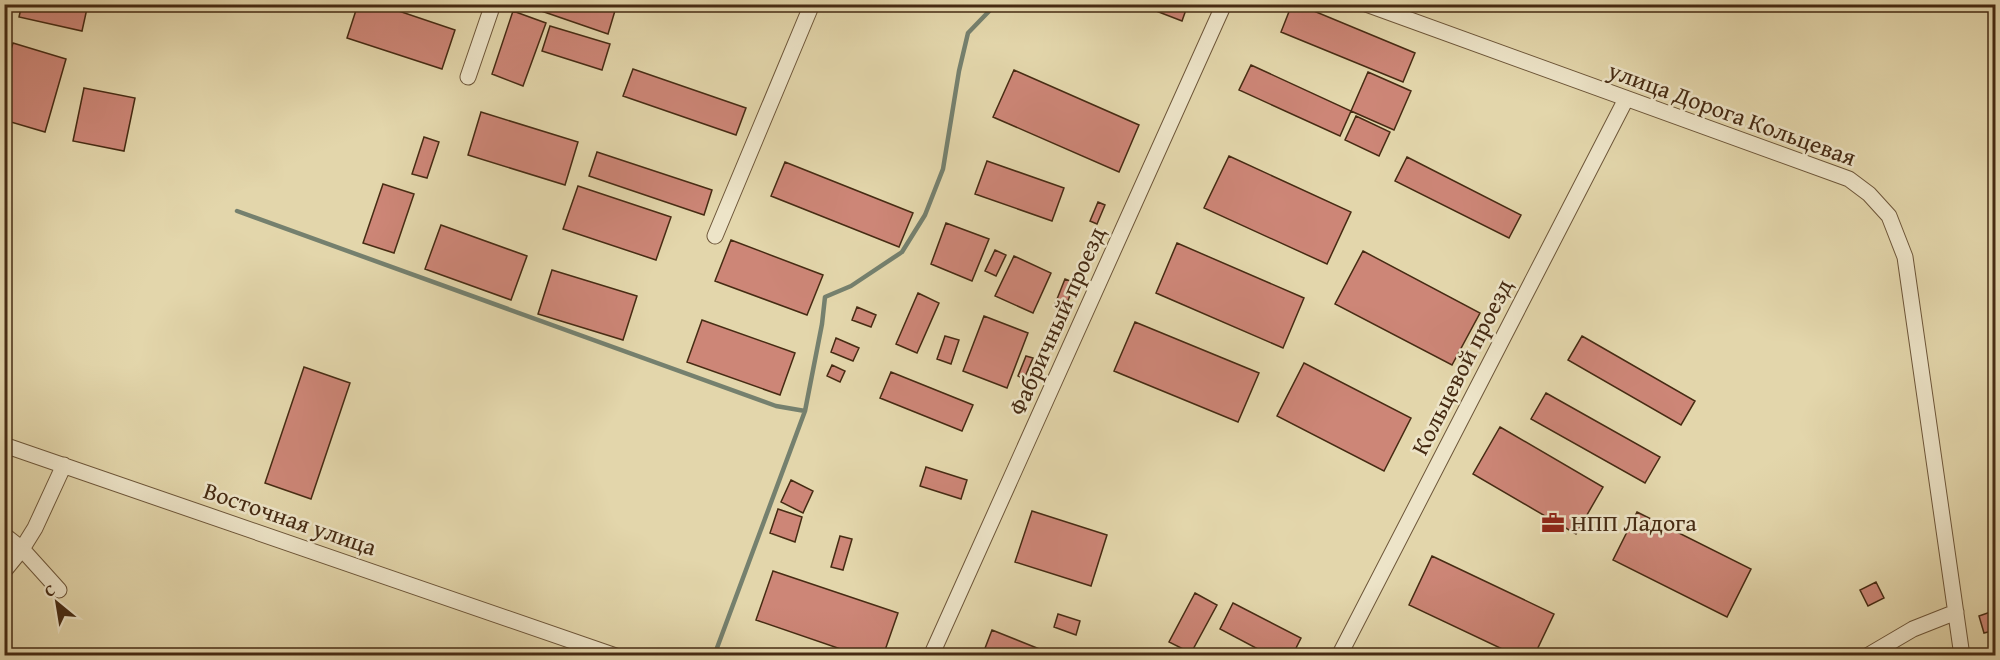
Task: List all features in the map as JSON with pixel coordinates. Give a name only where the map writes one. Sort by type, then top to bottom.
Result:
[{"type":"street","points":[[468,77],[492,4]]},
{"type":"street","points":[[715,236],[812,4]]},
{"type":"street","name":"Фабричный проезд","points":[[931,656],[1224,4]]},
{"type":"street","name":"улица Дорога Кольцевая","points":[[1366,4],[1849,179],[1869,194],[1888,216],[1905,256],[1962,656]]},
{"type":"street","name":"Кольцевой проезд","points":[[1339,656],[1626,99]]},
{"type":"street","name":"Восточная улица","points":[[4,445],[616,656]]},
{"type":"street","points":[[4,571],[35,528],[64,465]]},
{"type":"street","points":[[4,535],[22,549],[59,590]]},
{"type":"street","points":[[1867,656],[1913,629],[1956,612]]},
{"type":"building","points":[[22,4],[88,4],[82,31],[19,17]]},
{"type":"building","points":[[358,4],[378,4],[455,30],[442,69],[347,38]]},
{"type":"building","points":[[521,4],[617,4],[608,34]]},
{"type":"building","points":[[1138,4],[1188,4],[1182,21]]},
{"type":"building","points":[[1292,4],[1297,4],[1415,53],[1403,82],[1281,32]]},
{"type":"building","points":[[513,11],[546,23],[523,86],[492,74]]},
{"type":"building","points":[[550,26],[610,44],[602,70],[542,51]]},
{"type":"building","points":[[13,43],[66,59],[45,132],[4,120],[4,72]]},
{"type":"building","points":[[1251,65],[1351,111],[1340,136],[1239,90]]},
{"type":"building","points":[[633,69],[746,108],[736,135],[623,96]]},
{"type":"building","points":[[1014,70],[1139,125],[1119,172],[993,117]]},
{"type":"building","points":[[1368,72],[1411,91],[1394,130],[1351,111]]},
{"type":"building","points":[[84,88],[135,98],[124,151],[73,141]]},
{"type":"building","points":[[481,112],[578,142],[565,185],[468,155]]},
{"type":"building","points":[[1356,116],[1390,132],[1379,156],[1345,140]]},
{"type":"building","points":[[424,137],[439,142],[427,178],[412,174]]},
{"type":"building","points":[[597,152],[712,190],[704,215],[589,176]]},
{"type":"building","points":[[1229,156],[1351,212],[1327,264],[1204,208]]},
{"type":"building","points":[[1407,157],[1521,215],[1509,238],[1395,181]]},
{"type":"building","points":[[987,161],[1064,188],[1052,221],[975,194]]},
{"type":"building","points":[[785,162],[913,213],[899,247],[771,196]]},
{"type":"building","points":[[383,184],[414,194],[394,253],[363,243]]},
{"type":"building","points":[[578,186],[671,217],[656,260],[563,229]]},
{"type":"building","points":[[1098,202],[1105,205],[1097,224],[1090,221]]},
{"type":"building","points":[[946,223],[989,239],[972,281],[931,264]]},
{"type":"building","points":[[441,225],[527,256],[511,300],[425,269]]},
{"type":"building","points":[[731,240],[823,275],[807,315],[715,281]]},
{"type":"building","points":[[1177,243],[1304,298],[1283,348],[1156,293]]},
{"type":"building","points":[[995,250],[1006,255],[996,276],[985,271]]},
{"type":"building","points":[[1363,251],[1480,313],[1452,365],[1335,304]]},
{"type":"building","points":[[1014,256],[1051,273],[1033,313],[995,296]]},
{"type":"building","points":[[552,270],[637,296],[623,340],[538,314]]},
{"type":"building","points":[[1065,279],[1075,283],[1065,308],[1055,304]]},
{"type":"building","points":[[918,293],[939,303],[917,353],[896,344]]},
{"type":"building","points":[[857,307],[876,315],[871,327],[852,320]]},
{"type":"building","points":[[984,316],[1028,333],[1007,388],[963,371]]},
{"type":"building","points":[[702,320],[795,353],[780,395],[687,362]]},
{"type":"building","points":[[1135,322],[1259,373],[1238,422],[1114,371]]},
{"type":"building","points":[[945,336],[959,340],[951,364],[937,359]]},
{"type":"building","points":[[1582,336],[1695,401],[1681,425],[1568,360]]},
{"type":"building","points":[[836,338],[859,348],[853,361],[831,352]]},
{"type":"building","points":[[1026,356],[1033,358],[1024,379],[1018,376]]},
{"type":"building","points":[[1304,363],[1411,418],[1384,471],[1277,416]]},
{"type":"building","points":[[832,365],[845,371],[840,382],[827,376]]},
{"type":"building","points":[[304,367],[350,383],[311,499],[265,483]]},
{"type":"building","points":[[891,372],[973,405],[962,431],[880,398]]},
{"type":"building","points":[[1546,393],[1660,457],[1645,483],[1531,419]]},
{"type":"building","points":[[1500,427],[1603,487],[1576,534],[1473,474]]},
{"type":"building","points":[[926,467],[967,480],[961,499],[920,486]]},
{"type":"building","points":[[791,480],[813,491],[803,513],[781,502]]},
{"type":"building","points":[[778,509],[802,517],[795,542],[770,533]]},
{"type":"building","points":[[1032,511],[1107,535],[1091,586],[1015,562]]},
{"type":"building","points":[[1637,512],[1751,569],[1727,617],[1613,560]]},
{"type":"building","points":[[840,536],[852,539],[843,570],[831,567]]},
{"type":"building","points":[[1432,556],[1554,614],[1534,656],[1517,656],[1409,605]]},
{"type":"building","points":[[773,571],[898,613],[883,656],[861,656],[756,620]]},
{"type":"building","points":[[1876,582],[1884,598],[1868,606],[1860,590]]},
{"type":"building","points":[[1195,593],[1217,605],[1191,653],[1169,642]]},
{"type":"building","points":[[1233,603],[1301,638],[1292,656],[1271,656],[1220,629]]},
{"type":"building","points":[[1996,610],[1996,630],[1984,633],[1979,616]]},
{"type":"building","points":[[1058,614],[1080,621],[1076,635],[1054,627]]},
{"type":"building","points":[[992,630],[1047,652],[1046,656],[982,656]]},
{"type":"waterway","points":[[805,411],[825,297],[851,286],[902,252],[925,215],[943,169],[959,71],[968,33],[996,4]]},
{"type":"waterway","points":[[237,211],[776,406],[805,411],[714,656]]},
{"type":"place","name":"НПП Ладога","points":[[1553,523]]}]
